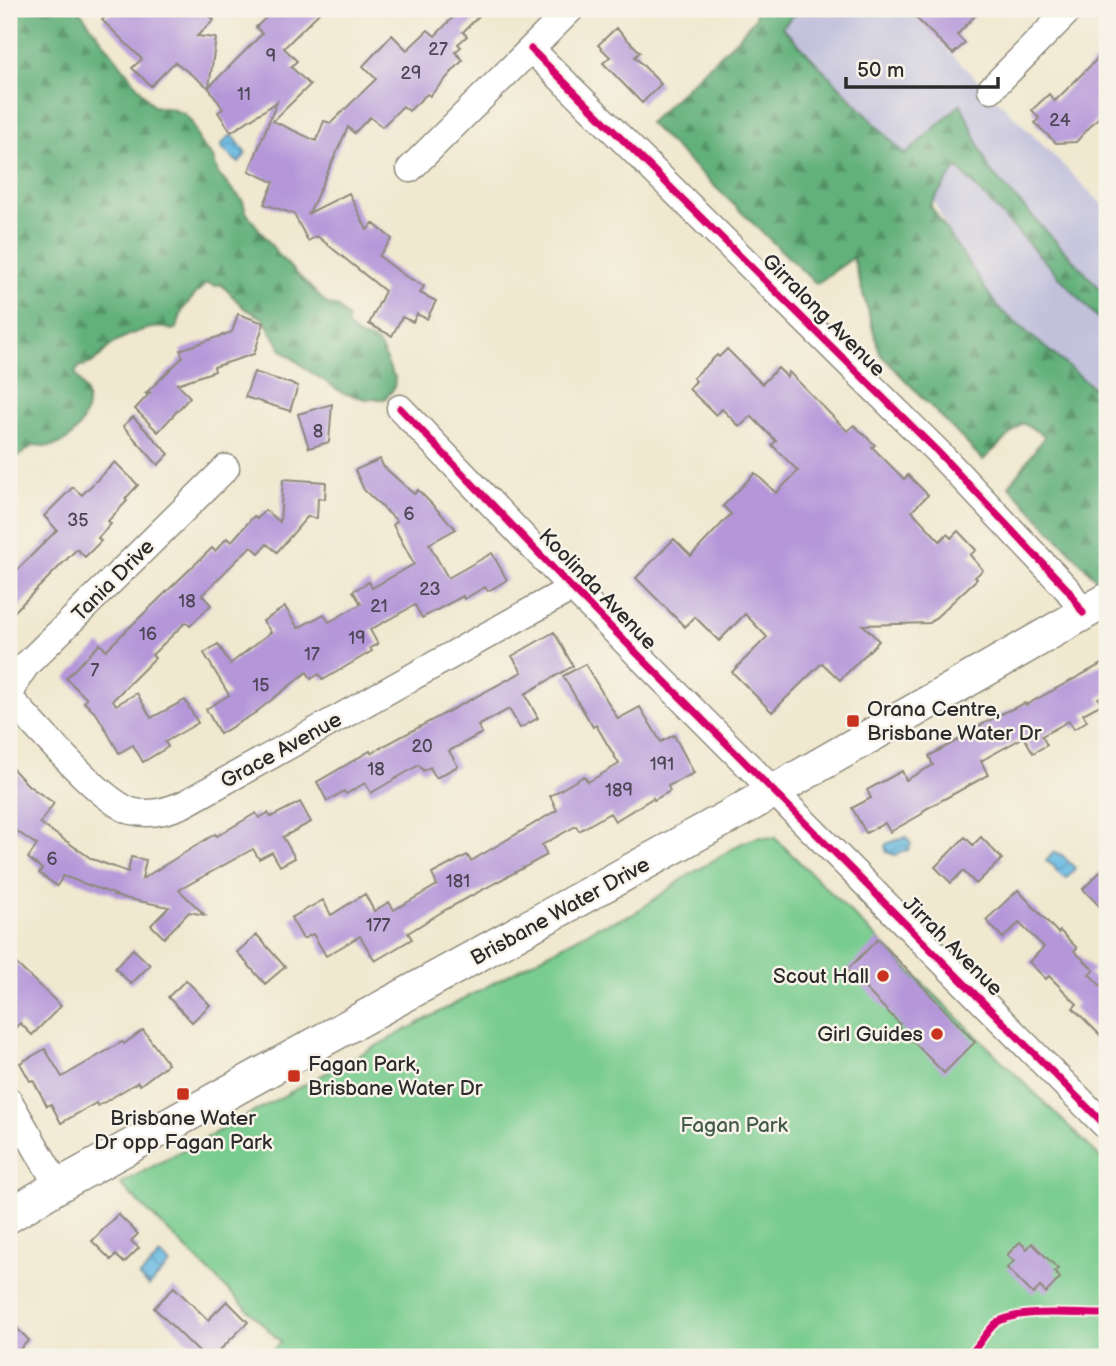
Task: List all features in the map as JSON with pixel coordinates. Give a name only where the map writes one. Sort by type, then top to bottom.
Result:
[{"type":"main road","name":"Brisbane Water Drive","points":[[9,1216],[58,1186],[774,792],[1095,607]]},
{"type":"street","points":[[410,169],[572,9]]},
{"type":"street","points":[[991,89],[1070,9]]},
{"type":"street","name":"Girralong Avenue","points":[[531,49],[937,451],[1068,590],[1095,607]]},
{"type":"street","name":"Koolinda Avenue","points":[[400,408],[572,588],[774,792]]},
{"type":"street","name":"Tania Drive","points":[[9,698],[27,664],[226,468]]},
{"type":"street","name":"Grace Avenue","points":[[9,698],[104,794],[131,810],[157,813],[169,811],[572,588]]},
{"type":"street","name":"Jirrah Avenue","points":[[774,792],[1107,1127]]},
{"type":"street","points":[[9,1101],[58,1186]]},
{"type":"shaded area","points":[[788,9],[906,9],[1107,209],[1107,451],[987,312],[926,184],[768,29]]},
{"type":"green space","points":[[9,9],[78,9],[153,106],[185,114],[200,143],[213,157],[218,174],[243,201],[246,212],[281,258],[327,304],[337,307],[348,318],[347,325],[355,333],[379,346],[395,377],[394,388],[385,399],[366,399],[343,393],[309,371],[282,350],[263,318],[244,308],[221,284],[216,286],[207,283],[184,308],[177,328],[148,329],[130,335],[114,343],[92,362],[80,366],[75,373],[85,391],[87,405],[82,421],[73,435],[59,444],[34,445],[9,463]]},
{"type":"green space","points":[[756,9],[800,9],[782,27],[905,155],[961,104],[990,171],[1107,296],[1107,328],[957,167],[930,205],[998,308],[1107,399],[1107,577],[1099,582],[1009,486],[1045,436],[1022,423],[983,460],[880,354],[853,258],[816,284],[649,123],[738,38],[755,18]]},
{"type":"green space","name":"Fagan Park","points":[[759,837],[775,838],[1107,1164],[1107,1357],[266,1357],[281,1342],[120,1184],[597,927],[632,915],[686,877],[742,843]]},
{"type":"water","points":[[233,136],[246,153],[239,163],[221,146],[228,137]]},
{"type":"water","points":[[906,837],[911,844],[908,850],[894,855],[887,852],[886,844]]},
{"type":"water","points":[[1054,852],[1062,855],[1075,868],[1067,878],[1046,861]]},
{"type":"water","points":[[160,1255],[170,1264],[149,1286],[139,1277]]},
{"type":"building","points":[[113,9],[203,9],[214,20],[197,36],[216,38],[209,87],[262,34],[256,27],[275,9],[323,9],[284,48],[297,61],[291,67],[310,85],[273,121],[316,141],[324,121],[331,123],[376,79],[363,66],[392,35],[407,50],[428,30],[435,36],[461,9],[486,9],[463,32],[467,36],[458,44],[461,47],[455,52],[463,60],[430,96],[427,94],[409,111],[403,106],[382,127],[370,117],[354,133],[348,127],[309,213],[349,193],[367,230],[373,223],[392,239],[379,256],[405,276],[424,286],[420,293],[436,301],[427,319],[417,314],[413,322],[402,317],[392,336],[369,324],[385,291],[317,236],[308,241],[294,214],[264,204],[274,182],[249,171],[277,102],[231,132],[218,112],[223,109],[209,88],[175,62],[151,86],[132,68],[142,59],[102,20]]},
{"type":"building","points":[[907,9],[933,9],[942,17],[950,9],[981,9],[957,35],[965,43],[953,54]]},
{"type":"building","points":[[616,28],[640,52],[635,57],[661,84],[642,103],[603,63],[610,57],[598,45]]},
{"type":"building","points":[[1107,49],[1107,108],[1076,142],[1056,143],[1035,123],[1039,118],[1032,110],[1049,94],[1055,101]]},
{"type":"building","points":[[238,314],[264,323],[254,354],[214,367],[215,371],[177,384],[190,397],[158,432],[135,409],[151,392],[145,394],[183,357],[180,350],[232,332]]},
{"type":"building","points":[[727,349],[762,384],[778,368],[787,377],[789,372],[847,431],[854,425],[904,479],[908,475],[928,495],[912,511],[940,541],[947,534],[951,538],[958,531],[976,550],[970,555],[983,570],[975,577],[977,579],[930,623],[863,625],[879,641],[840,680],[822,663],[772,712],[732,672],[767,637],[745,614],[719,641],[695,617],[685,627],[636,578],[674,539],[691,556],[731,514],[723,506],[755,473],[776,493],[798,471],[772,445],[776,441],[751,416],[740,427],[722,409],[716,415],[689,389],[696,381],[693,378]]},
{"type":"building","points":[[254,372],[298,386],[290,411],[245,397]]},
{"type":"building","points":[[332,404],[329,442],[309,448],[298,414]]},
{"type":"building","points":[[133,417],[169,454],[158,465],[123,426]]},
{"type":"building","points":[[380,459],[383,466],[414,494],[418,490],[456,529],[429,544],[448,578],[492,553],[507,580],[488,591],[485,587],[464,599],[463,596],[422,618],[415,605],[370,630],[378,644],[370,648],[372,651],[323,680],[319,674],[311,679],[307,672],[255,713],[220,734],[206,709],[229,695],[204,653],[218,644],[230,664],[271,632],[263,621],[285,607],[298,628],[324,614],[329,622],[361,604],[353,591],[369,582],[372,588],[414,564],[393,525],[397,521],[364,490],[355,470]]},
{"type":"building","points":[[115,462],[138,485],[108,521],[111,524],[98,538],[101,541],[85,557],[77,549],[9,617],[9,578],[57,530],[44,516],[73,487],[82,495]]},
{"type":"building","points":[[283,479],[326,482],[325,499],[318,498],[317,518],[307,517],[277,552],[267,544],[259,553],[251,546],[202,595],[211,605],[190,626],[186,622],[152,655],[155,658],[113,700],[116,705],[137,693],[151,718],[185,700],[198,723],[165,742],[168,747],[143,762],[133,745],[119,753],[98,716],[84,702],[87,699],[66,678],[100,644],[106,650],[212,548],[215,551],[227,538],[231,542],[254,516],[257,519],[265,510],[280,522]]},
{"type":"building","points":[[554,632],[573,666],[525,694],[538,718],[520,728],[509,709],[478,726],[482,733],[449,751],[458,766],[436,778],[430,767],[423,771],[419,765],[371,793],[365,783],[327,801],[317,782],[370,751],[371,753],[522,672],[512,656]]},
{"type":"building","points":[[1107,661],[1107,693],[1098,698],[1102,704],[1083,714],[1087,721],[1074,729],[1069,721],[1042,736],[1047,745],[1033,753],[1024,737],[981,761],[988,775],[890,832],[885,823],[866,833],[852,808],[871,798],[867,790],[902,771],[906,780],[933,765],[929,756],[969,734],[968,732],[1005,712],[1025,703],[1026,705]]},
{"type":"building","points":[[585,664],[618,719],[640,707],[661,742],[674,735],[694,773],[668,786],[670,791],[615,821],[610,813],[579,831],[576,826],[542,845],[547,855],[445,910],[408,933],[412,939],[375,961],[360,936],[326,956],[313,934],[303,939],[291,918],[323,900],[331,915],[365,894],[374,911],[389,902],[394,910],[437,885],[432,874],[467,855],[471,861],[557,810],[550,796],[584,776],[588,782],[619,764],[563,676]]},
{"type":"building","points":[[9,765],[29,786],[54,803],[40,823],[92,859],[128,872],[131,857],[146,860],[142,879],[215,834],[217,836],[256,813],[259,818],[268,813],[271,817],[300,802],[311,822],[283,837],[295,858],[280,866],[272,852],[259,859],[253,849],[179,890],[205,915],[189,912],[164,938],[151,925],[169,907],[114,896],[116,895],[63,876],[57,886],[39,873],[42,869],[28,858],[37,845],[9,826]]},
{"type":"building","points":[[965,837],[973,845],[981,837],[1002,859],[976,884],[963,871],[951,883],[935,867]]},
{"type":"building","points":[[1107,865],[1107,914],[1083,889]]},
{"type":"building","points":[[1018,890],[1058,933],[1060,931],[1077,948],[1074,951],[1094,970],[1089,974],[1107,992],[1107,1042],[1073,1008],[1077,1004],[1049,976],[1046,979],[1029,962],[1044,947],[1019,923],[1003,938],[986,920]]},
{"type":"building","points":[[257,935],[285,967],[265,984],[237,952]]},
{"type":"building","points":[[878,939],[975,1042],[944,1073],[847,970]]},
{"type":"building","points":[[133,949],[150,965],[131,984],[115,968]]},
{"type":"building","points":[[9,957],[61,1006],[32,1035],[20,1023],[9,1034]]},
{"type":"building","points":[[186,980],[210,1005],[192,1022],[168,997]]},
{"type":"building","points":[[143,1030],[168,1064],[140,1085],[138,1082],[98,1106],[96,1103],[61,1123],[51,1104],[47,1106],[20,1063],[45,1049],[62,1077],[122,1042],[124,1044]]},
{"type":"building","points":[[118,1214],[138,1234],[131,1241],[139,1248],[124,1263],[116,1255],[111,1260],[92,1241]]},
{"type":"building","points":[[1020,1242],[1027,1249],[1032,1243],[1058,1269],[1054,1272],[1060,1278],[1046,1293],[1040,1287],[1033,1294],[1007,1268],[1014,1261],[1007,1255]]},
{"type":"building","points":[[174,1287],[208,1320],[227,1301],[248,1322],[213,1357],[204,1357],[154,1308]]},
{"type":"building","points":[[9,1321],[29,1340],[12,1357],[9,1357]]},
{"type":"cycle path","points":[[531,49],[937,451],[1068,590],[1083,613]]},
{"type":"cycle path","points":[[400,408],[572,588],[1107,1127]]},
{"type":"cycle path","points":[[967,1357],[995,1324],[1017,1315],[1107,1314]]},
{"type":"place","name":"Orana Centre, Brisbane Water Dr","points":[[853,721]]},
{"type":"place","name":"Scout Hall","points":[[883,976]]},
{"type":"place","name":"Girl Guides","points":[[937,1034]]},
{"type":"place","name":"Fagan Park, Brisbane Water Dr","points":[[294,1076]]},
{"type":"place","name":"Brisbane Water Dr opp Fagan Park","points":[[183,1094]]}]
